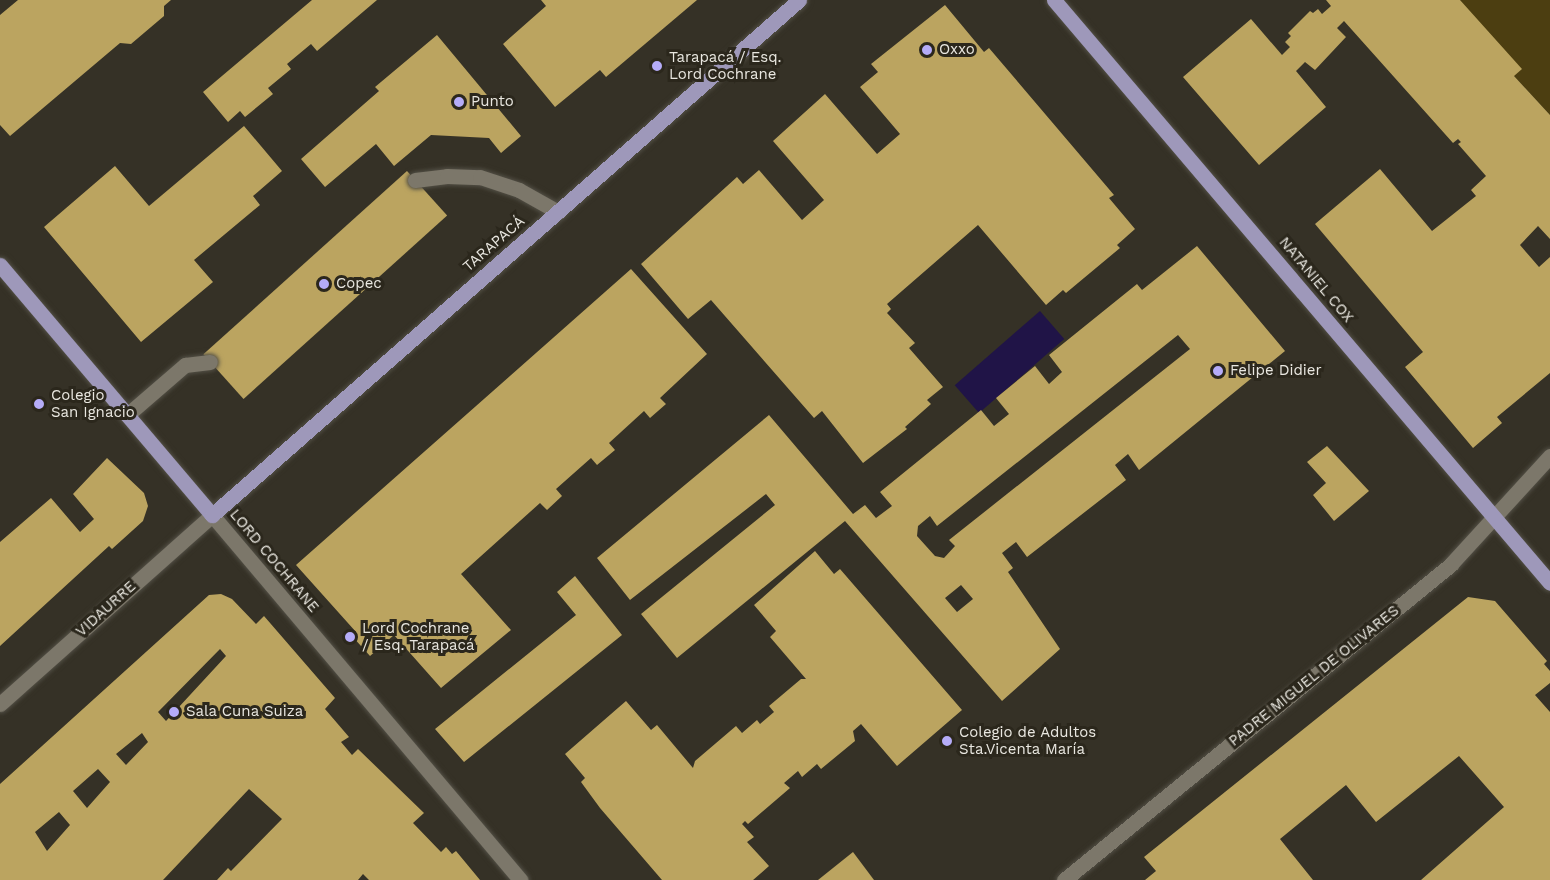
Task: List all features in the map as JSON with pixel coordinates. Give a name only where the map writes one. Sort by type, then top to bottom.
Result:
[{"type":"main road","name":"TARAPACÁ","points":[[212,514],[800,0]]},
{"type":"main road","name":"NATANIEL COX","points":[[1054,0],[1550,583]]},
{"type":"main road","points":[[415,180],[447,176],[480,177],[519,190],[558,212]]},
{"type":"main road","name":"LORD COCHRANE","points":[[0,265],[520,880]]},
{"type":"main road","points":[[127,415],[185,365],[210,362]]},
{"type":"main road","name":"PADRE MIGUEL DE OLIVARES","points":[[1064,880],[1451,564],[1550,456]]},
{"type":"main road","name":"VIDAURRE","points":[[0,704],[212,514]]},
{"type":"shaded area","points":[[1460,0],[1550,0],[1550,115],[1514,76]]},
{"type":"shaded area","points":[[1040,311],[1064,339],[979,413],[955,385]]},
{"type":"building","points":[[18,0],[171,0],[164,6],[164,16],[131,44],[120,43],[10,136],[0,125],[0,15]]},
{"type":"building","points":[[312,0],[377,0],[317,51],[311,44],[287,64],[291,69],[268,88],[273,94],[245,117],[240,111],[228,122],[203,92]]},
{"type":"building","points":[[541,0],[697,0],[606,77],[600,70],[555,107],[503,44],[546,6]]},
{"type":"building","points":[[1326,0],[1460,0],[1522,69],[1514,76],[1550,115],[1550,239],[1538,226],[1520,245],[1539,267],[1550,257],[1550,373],[1497,417],[1502,423],[1473,448],[1405,367],[1423,352],[1315,224],[1380,169],[1432,231],[1476,196],[1471,190],[1486,176],[1458,144],[1461,142],[1458,139],[1453,143],[1344,21],[1337,28],[1346,37],[1315,70],[1305,62],[1296,71],[1326,107],[1259,165],[1183,77],[1251,19],[1282,55],[1290,47],[1285,42],[1291,36],[1288,33],[1310,11],[1313,13],[1318,9],[1322,14],[1331,6]]},
{"type":"building","points":[[945,5],[984,52],[989,48],[1114,195],[1109,198],[1135,229],[1117,245],[1120,248],[1066,293],[1063,290],[1046,305],[978,225],[887,304],[891,309],[887,313],[915,343],[909,348],[943,387],[927,400],[931,404],[905,427],[907,429],[863,463],[822,411],[814,418],[711,300],[688,319],[641,264],[737,177],[743,184],[759,170],[802,220],[824,200],[773,141],[825,94],[877,154],[900,134],[860,87],[878,72],[871,64]]},
{"type":"building","points":[[437,35],[521,136],[501,153],[489,138],[431,135],[394,166],[376,144],[325,187],[301,159],[379,91],[375,87]]},
{"type":"building","points":[[244,126],[282,171],[253,196],[260,205],[194,260],[213,282],[141,342],[44,227],[115,166],[149,206]]},
{"type":"building","name":"Copec","points":[[407,171],[447,216],[244,399],[203,354]]},
{"type":"building","points":[[1197,246],[1285,351],[1139,470],[1128,454],[1115,465],[1126,480],[1027,557],[1016,542],[1002,553],[1013,568],[1008,572],[1060,649],[1002,701],[845,521],[677,658],[641,614],[775,505],[766,494],[630,600],[597,558],[769,415],[853,514],[865,505],[876,518],[892,506],[880,492],[981,410],[994,426],[1009,414],[996,398],[1035,366],[1049,384],[1062,372],[1049,355],[1137,284],[1142,290]],"holes":[[[1178,335],[1190,349],[949,540],[955,546],[944,558],[935,556],[917,536],[918,526],[930,516],[937,526]],[[961,585],[973,599],[957,612],[945,598]]]},
{"type":"building","points":[[631,269],[707,354],[660,398],[666,404],[650,418],[644,411],[609,443],[615,450],[597,465],[591,458],[556,489],[562,496],[547,510],[540,503],[461,574],[511,630],[441,688],[394,635],[370,656],[352,636],[356,632],[296,565]]},
{"type":"building","points":[[1327,446],[1369,491],[1334,521],[1313,495],[1326,483],[1307,462]]},
{"type":"building","points":[[107,458],[144,493],[148,506],[143,521],[112,549],[109,546],[0,646],[0,542],[51,498],[80,532],[94,519],[73,494]]},
{"type":"building","points":[[815,551],[834,574],[840,569],[962,710],[897,766],[861,724],[853,731],[855,741],[821,769],[817,764],[802,777],[798,771],[784,783],[790,788],[748,824],[745,821],[742,824],[754,837],[747,842],[769,866],[753,880],[662,880],[600,808],[581,782],[585,778],[565,754],[626,701],[651,730],[657,725],[693,768],[695,761],[736,726],[742,733],[757,720],[760,724],[774,712],[769,706],[801,679],[806,679],[770,637],[776,631],[754,605]]},
{"type":"building","points":[[575,576],[622,635],[464,762],[435,729],[576,615],[557,592]]},
{"type":"building","points":[[221,594],[232,599],[256,624],[264,616],[335,698],[325,709],[349,737],[341,742],[352,755],[358,749],[424,813],[413,823],[441,852],[446,847],[452,854],[456,851],[480,880],[369,880],[363,874],[358,880],[217,880],[228,868],[231,871],[282,819],[249,789],[163,880],[0,880],[0,784],[209,595]],"holes":[[[220,649],[226,656],[166,721],[158,712]],[[142,733],[148,742],[126,765],[116,754]],[[98,769],[110,782],[87,808],[73,791]],[[59,812],[70,825],[47,851],[35,832]]]},
{"type":"building","points":[[1468,597],[1495,601],[1547,661],[1544,664],[1550,671],[1550,683],[1535,695],[1550,712],[1550,880],[1421,880],[1504,807],[1459,756],[1376,822],[1346,785],[1280,839],[1313,880],[1145,880],[1156,871],[1144,857]]},
{"type":"building","points":[[853,852],[874,880],[818,880]]},
{"type":"place","name":"Oxxo","points":[[927,50]]},
{"type":"place","name":"Tarapacá / Esq. Lord Cochrane","points":[[657,66]]},
{"type":"place","name":"Punto","points":[[459,102]]},
{"type":"place","name":"Copec","points":[[324,284]]},
{"type":"place","name":"Felipe Didier","points":[[1218,371]]},
{"type":"place","name":"Colegio San Ignacio","points":[[39,404]]},
{"type":"place","name":"Lord Cochrane / Esq. Tarapacá","points":[[350,637]]},
{"type":"place","name":"Sala Cuna Suiza","points":[[174,712]]},
{"type":"place","name":"Colegio de Adultos Sta.Vicenta María","points":[[947,741]]}]
